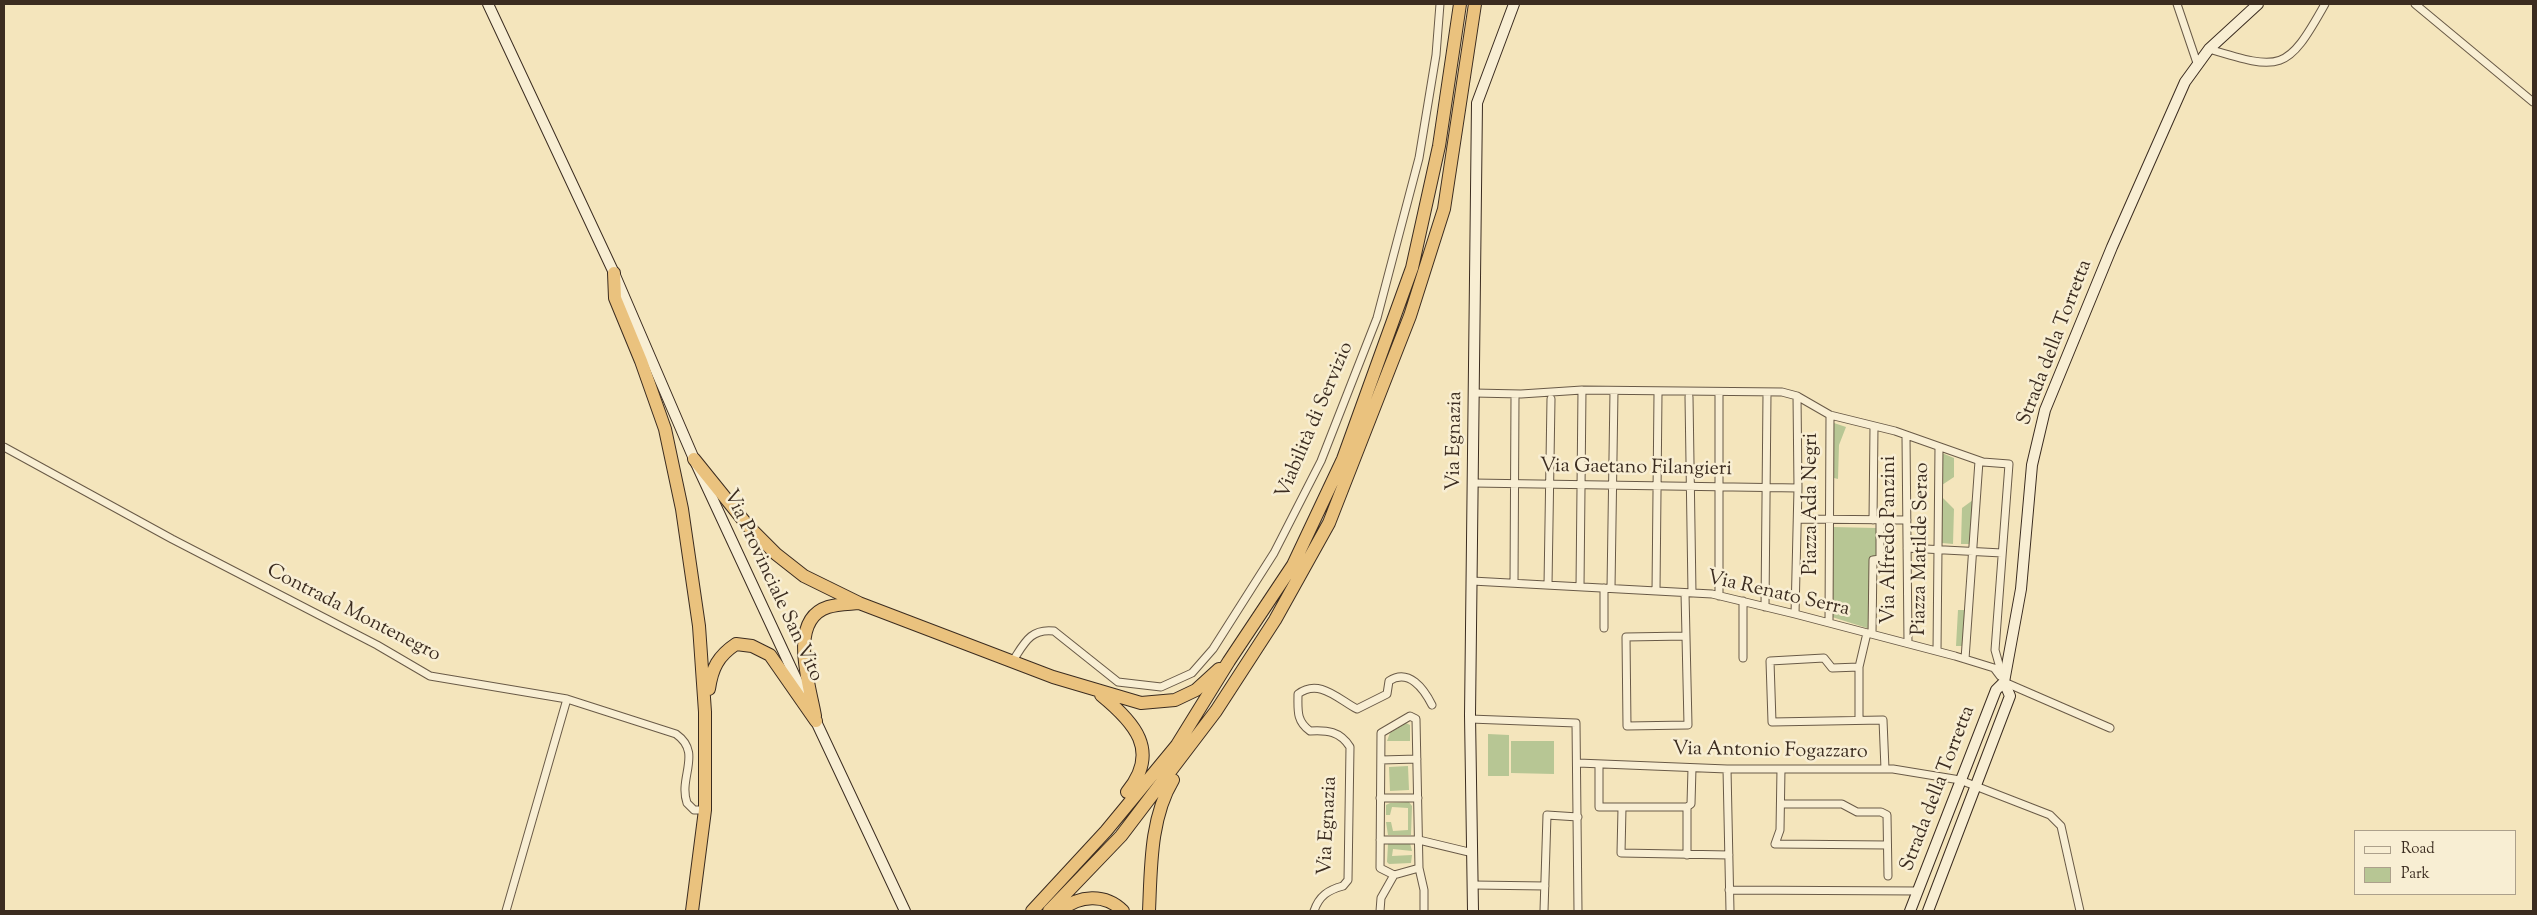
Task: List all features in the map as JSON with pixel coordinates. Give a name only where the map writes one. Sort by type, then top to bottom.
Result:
[{"type":"highway","points":[[1032,911],[1106,831],[1177,745],[1229,661],[1293,565],[1343,459],[1412,268],[1439,146],[1460,4]]},
{"type":"highway","points":[[1149,911],[1152,856],[1162,798],[1275,620],[1329,523],[1410,316],[1444,209],[1475,4]]},
{"type":"highway","points":[[614,273],[615,298],[641,361],[665,429],[682,509],[699,626],[705,712],[705,810],[692,911]]},
{"type":"highway","points":[[694,459],[748,526],[776,554],[804,576],[859,603],[1012,662],[1097,692],[1141,703],[1175,700],[1196,690],[1229,661]]},
{"type":"highway","points":[[816,721],[802,647],[806,630],[815,613],[828,607],[859,603]]},
{"type":"highway","points":[[705,712],[712,670],[722,654],[736,644],[752,646],[770,655],[816,721]]},
{"type":"highway","points":[[1070,870],[1073,859],[1136,781],[1143,758],[1139,736],[1127,716],[1097,692]]},
{"type":"highway","points":[[1049,911],[1121,836],[1216,711]]},
{"type":"highway","points":[[1060,911],[1078,901],[1099,897],[1118,906],[1123,911]]},
{"type":"street","name":"Via Provinciale San Vito","points":[[488,4],[614,273],[694,459],[905,911]]},
{"type":"street","name":"Viabilità di Servizio","points":[[1012,662],[1028,637],[1042,629],[1054,631],[1118,682],[1161,687],[1192,673],[1214,648],[1274,554],[1321,462],[1377,318],[1419,158],[1436,56],[1440,4]]},
{"type":"street","name":"Via Egnazia","points":[[1473,911],[1470,719],[1477,103],[1514,4]]},
{"type":"street","points":[[2177,4],[2196,63]]},
{"type":"street","name":"Strada della Torretta","points":[[1910,911],[1996,690],[2004,682],[2022,589],[2032,465],[2045,410],[2112,247],[2185,82],[2196,63],[2209,49],[2258,4]]},
{"type":"street","points":[[2209,49],[2264,64],[2280,62],[2290,55],[2302,42],[2325,4]]},
{"type":"street","points":[[2415,4],[2533,102]]},
{"type":"street","points":[[1474,393],[1521,394],[1582,390],[1782,392],[1797,396],[1830,415],[1896,431],[1906,437],[1979,461],[1965,659]]},
{"type":"street","points":[[1580,587],[1582,390]]},
{"type":"street","points":[[1604,628],[1613,485],[1614,391]]},
{"type":"street","points":[[1719,393],[1719,596]]},
{"type":"street","points":[[1656,591],[1658,394]]},
{"type":"street","points":[[1766,394],[1766,606]]},
{"type":"street","points":[[1795,614],[1798,519],[1797,396]]},
{"type":"street","points":[[1514,583],[1516,397]]},
{"type":"street","points":[[1686,636],[1626,637],[1627,726],[1688,725],[1686,636],[1690,486],[1689,397]]},
{"type":"street","points":[[1548,585],[1551,398]]},
{"type":"street","name":"Piazza Ada Negri","points":[[1829,622],[1830,415]]},
{"type":"street","points":[[1859,720],[1859,667],[1870,633],[1872,560],[1880,559],[1876,520],[1874,426]]},
{"type":"street","name":"Via Alfredo Panzini","points":[[1906,437],[1908,643]]},
{"type":"street","name":"Piazza Matilde Serao","points":[[1937,651],[1939,447]]},
{"type":"street","name":"Contrada Montenegro","points":[[4,448],[172,539],[377,645],[430,676],[567,699],[676,734],[690,748],[684,796],[690,808],[705,810]]},
{"type":"street","name":"Strada della Torretta","points":[[1928,911],[2010,696],[1995,650],[2009,464],[1979,461]]},
{"type":"street","name":"Via Gaetano Filangieri","points":[[1473,483],[1798,488]]},
{"type":"street","points":[[1798,519],[1907,520]]},
{"type":"street","points":[[1907,548],[2002,553]]},
{"type":"street","name":"Via Renato Serra","points":[[1472,581],[1719,596],[1829,622],[1965,659],[1994,668],[2004,682]]},
{"type":"street","points":[[1743,601],[1743,658]]},
{"type":"street","points":[[1859,667],[1832,668],[1824,658],[1770,661],[1772,722],[1882,720],[1885,770]]},
{"type":"street","name":"Via Egnazia","points":[[1314,911],[1321,896],[1332,889],[1343,886],[1348,880],[1350,747],[1346,740],[1330,730],[1310,731],[1301,725],[1297,716],[1298,694],[1304,690],[1323,688],[1357,709],[1387,694],[1389,681],[1395,678],[1410,678],[1424,690],[1432,706]]},
{"type":"street","points":[[2004,682],[2110,728]]},
{"type":"street","points":[[506,911],[567,699]]},
{"type":"street","points":[[1419,868],[1394,875],[1380,868],[1381,733],[1410,716],[1416,719],[1419,868],[1424,890],[1424,911]]},
{"type":"street","points":[[1470,719],[1576,723],[1578,764],[1578,911]]},
{"type":"street","points":[[1381,760],[1417,758]]},
{"type":"street","name":"Via Antonio Fogazzaro","points":[[1578,764],[1727,769],[1885,770],[1960,780],[2050,815],[2061,826],[2080,911]]},
{"type":"street","points":[[1599,764],[1599,807],[1622,808],[1687,807],[1691,804],[1692,768]]},
{"type":"street","points":[[1727,769],[1730,911]]},
{"type":"street","points":[[1781,769],[1780,830],[1775,844],[1887,845]]},
{"type":"street","points":[[1380,798],[1418,798]]},
{"type":"street","points":[[1781,804],[1842,804],[1857,812],[1881,812],[1887,815],[1888,876]]},
{"type":"street","points":[[1687,807],[1687,854]]},
{"type":"street","points":[[1622,808],[1621,853],[1728,855]]},
{"type":"street","points":[[1544,911],[1547,815],[1578,817]]},
{"type":"street","points":[[1380,840],[1419,840],[1473,853]]},
{"type":"street","points":[[1380,911],[1381,898],[1394,875]]},
{"type":"street","points":[[1474,885],[1545,886]]},
{"type":"street","points":[[1729,890],[1918,891]]},
{"type":"green space","points":[[1834,423],[1846,427],[1839,445],[1838,479],[1834,478]]},
{"type":"green space","points":[[1942,453],[1954,458],[1954,477],[1942,485]]},
{"type":"green space","points":[[1942,497],[1954,509],[1953,544],[1942,543]]},
{"type":"green space","points":[[1973,500],[1970,544],[1961,544],[1962,508]]},
{"type":"green space","points":[[1833,527],[1876,528],[1876,557],[1870,629],[1832,617]]},
{"type":"green space","points":[[1958,610],[1965,610],[1963,646],[1956,646]]},
{"type":"green space","points":[[1406,723],[1410,725],[1410,741],[1387,741],[1390,733]]},
{"type":"green space","points":[[1488,734],[1509,735],[1509,776],[1488,776]]},
{"type":"green space","points":[[1511,741],[1554,741],[1554,774],[1511,773]]},
{"type":"green space","points":[[1408,766],[1409,790],[1390,791],[1389,767]]},
{"type":"green space","points":[[1409,802],[1412,806],[1411,835],[1388,835],[1386,822],[1391,822],[1393,831],[1408,830],[1408,808],[1392,807],[1390,815],[1386,815],[1386,805]]},
{"type":"green space","points":[[1410,843],[1412,851],[1393,849],[1392,856],[1412,855],[1411,863],[1389,864],[1387,862],[1388,844]]}]
